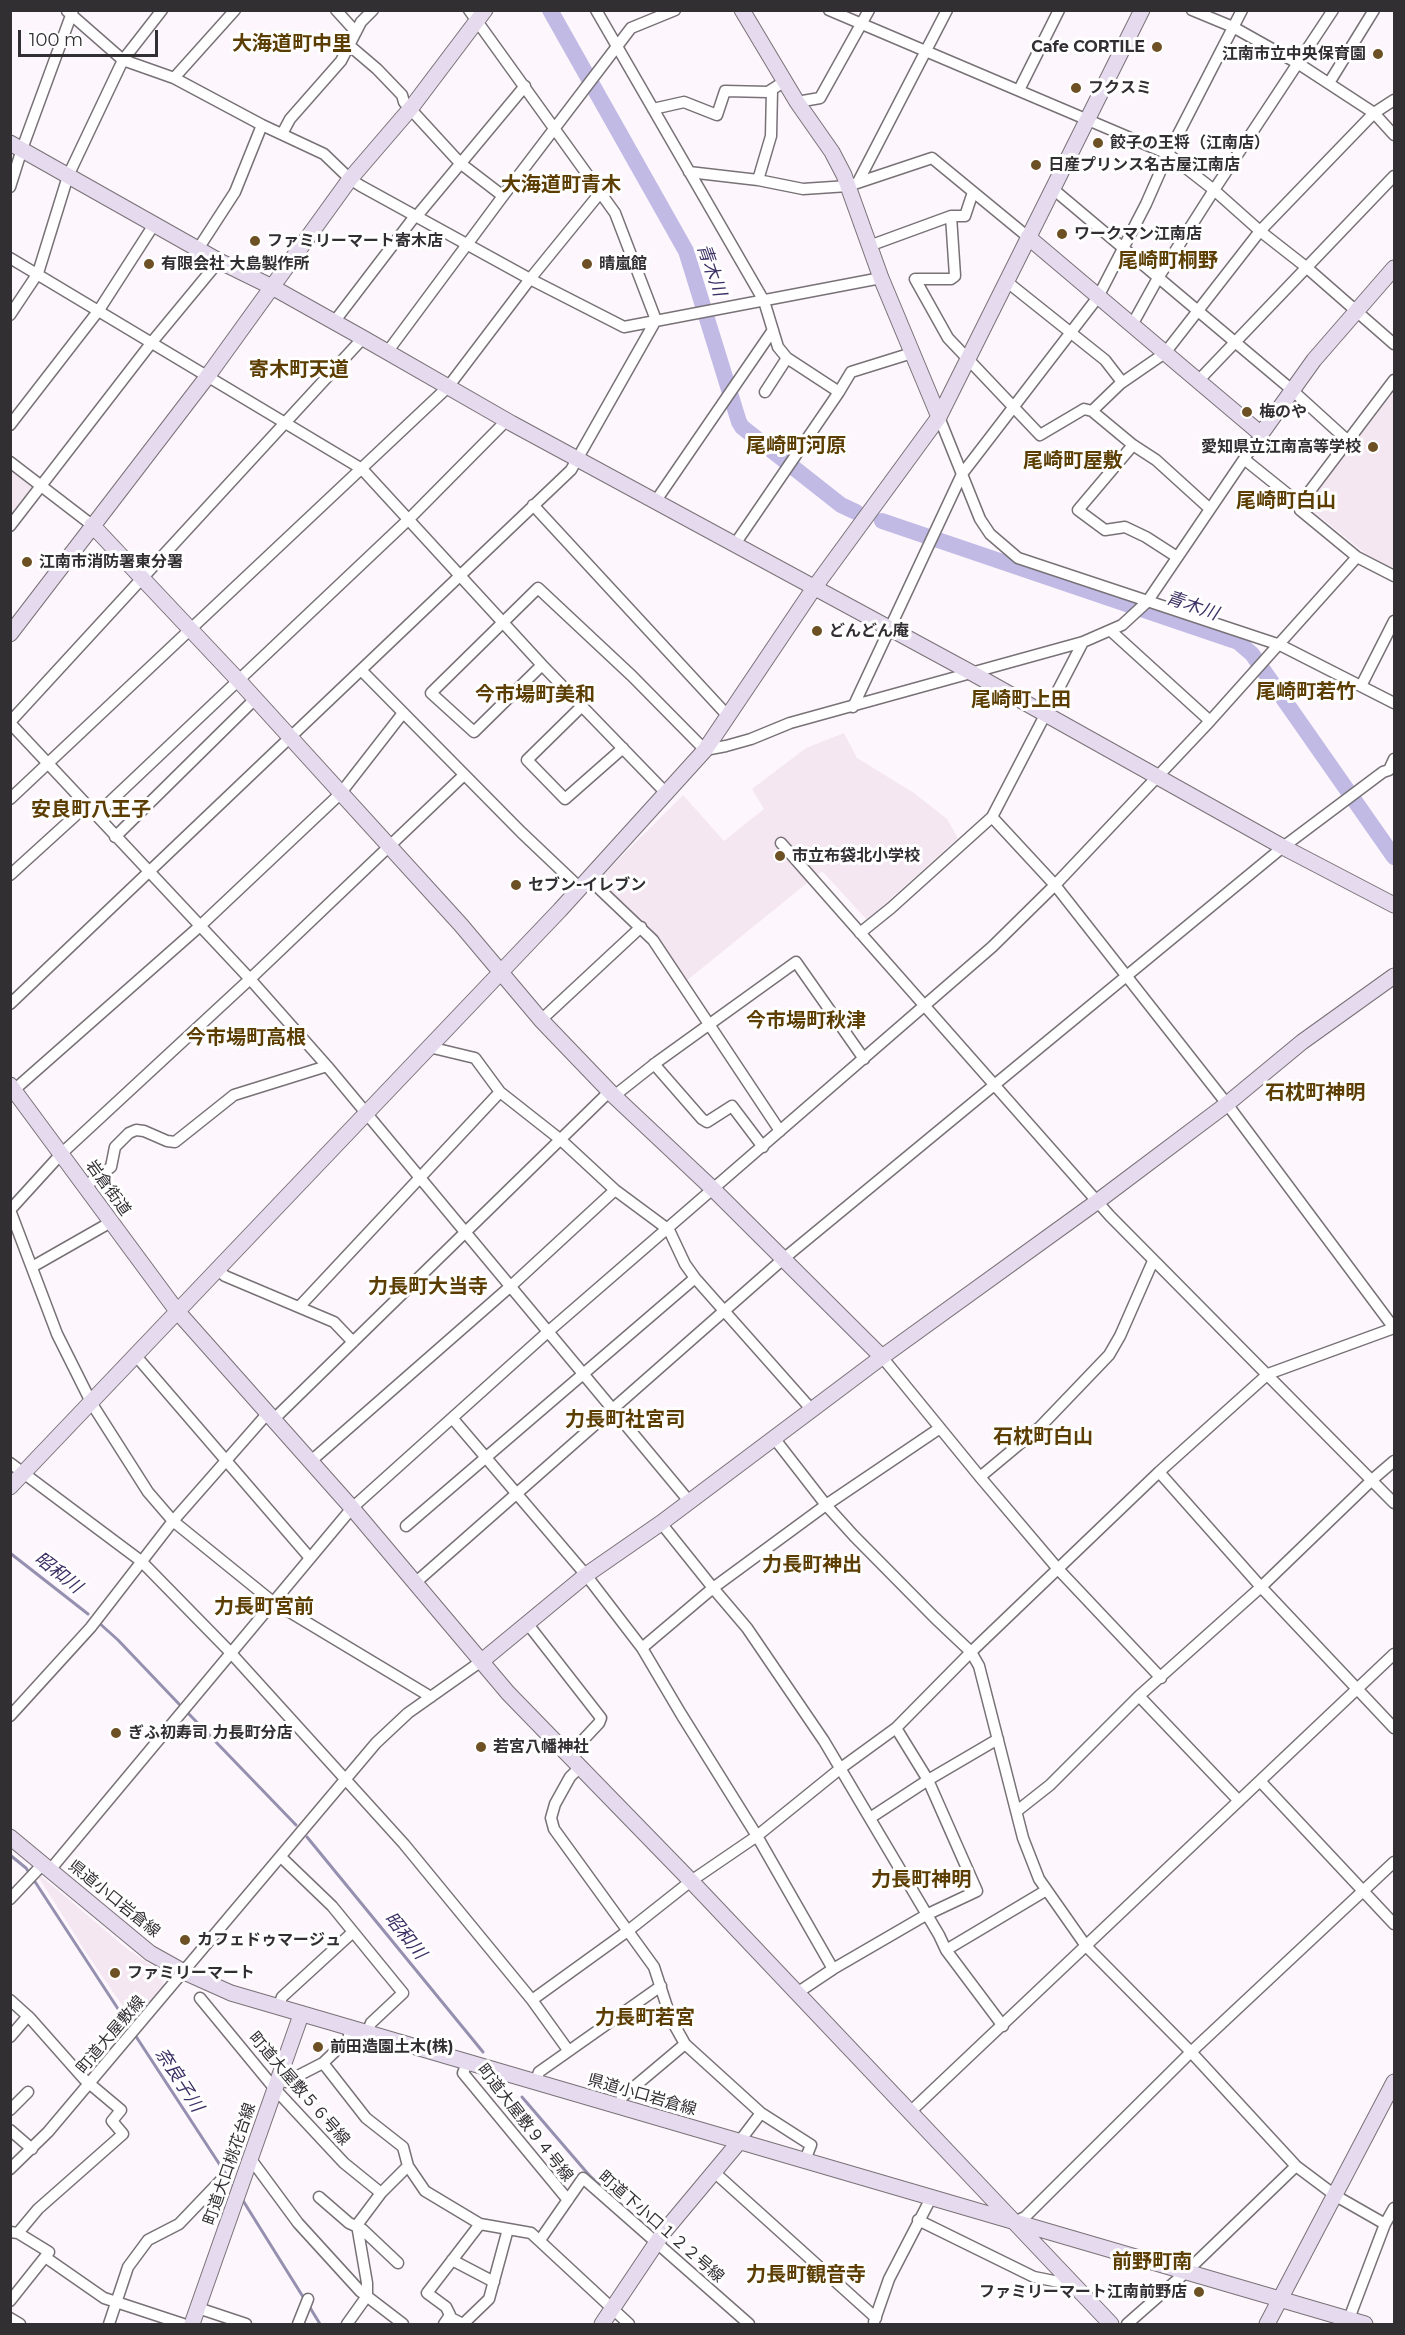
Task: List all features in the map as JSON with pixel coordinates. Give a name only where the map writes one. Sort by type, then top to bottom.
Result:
[{"type":"street","points":[[10,315],[38,273],[68,176],[123,60],[162,10]]},
{"type":"street","points":[[174,78],[235,10]]},
{"type":"street","points":[[336,10],[356,32]]},
{"type":"street","points":[[282,135],[290,119],[341,61],[361,22],[373,10]]},
{"type":"street","points":[[596,10],[764,301],[778,347],[787,358],[839,392]]},
{"type":"street","points":[[388,351],[631,28],[675,10]]},
{"type":"street","points":[[742,10],[778,86],[797,102],[853,184],[869,246],[881,278],[980,519],[990,534],[1018,558],[1143,606],[1280,645],[1395,703]]},
{"type":"street","points":[[829,10],[1168,154],[1306,267],[1395,344]]},
{"type":"street","points":[[797,102],[820,98],[869,10]]},
{"type":"street","points":[[853,184],[947,10]]},
{"type":"street","points":[[1019,90],[1059,10]]},
{"type":"street","points":[[10,1487],[92,1404],[177,1311],[584,883],[705,750],[814,588],[939,417],[1142,10]]},
{"type":"street","points":[[1192,10],[1233,27],[1299,64],[1374,113],[1395,135]]},
{"type":"street","points":[[853,706],[962,474],[1098,297],[1242,10]]},
{"type":"street","points":[[1132,325],[1158,278],[1214,190],[1333,10]]},
{"type":"street","points":[[1329,83],[1374,10]]},
{"type":"street","points":[[11,184],[16,146],[71,12],[123,60],[174,78],[262,125],[324,154],[350,179],[467,245],[624,327],[881,278]]},
{"type":"street","points":[[10,634],[207,377],[350,179],[411,108],[476,14],[554,130],[615,213],[656,320]]},
{"type":"street","points":[[350,46],[402,95],[404,102],[460,163],[503,196]]},
{"type":"street","points":[[334,322],[416,216],[525,86]]},
{"type":"street","points":[[652,109],[684,102],[717,115],[725,92],[768,92],[778,86]]},
{"type":"street","points":[[758,180],[771,136],[778,86]]},
{"type":"street","points":[[1092,411],[1122,382],[1165,353],[1260,231],[1374,113],[1395,100]]},
{"type":"street","points":[[198,249],[235,192],[262,125]]},
{"type":"street","points":[[16,146],[219,261],[272,287],[388,351],[507,420],[972,673],[1283,847],[1395,905]]},
{"type":"street","points":[[689,172],[758,180],[803,189],[853,184],[932,158],[1261,434]]},
{"type":"street","points":[[1198,381],[1395,176]]},
{"type":"street","points":[[1053,189],[1292,390],[1347,440]]},
{"type":"street","points":[[869,246],[951,216],[965,216],[973,192]]},
{"type":"street","points":[[10,799],[448,387],[530,279],[600,193]]},
{"type":"street","points":[[951,216],[955,276],[951,279],[915,279],[948,338],[967,360],[1040,435],[1084,409],[1092,411],[1133,445],[1156,460],[1210,509]]},
{"type":"street","points":[[10,425],[99,310],[155,224]]},
{"type":"street","points":[[10,258],[362,469],[542,665],[667,794]]},
{"type":"street","points":[[10,526],[152,342],[219,261]]},
{"type":"street","points":[[705,750],[726,747],[790,723],[1083,642],[1111,631],[1143,606],[1314,360],[1356,310],[1393,274]]},
{"type":"street","points":[[1006,281],[1105,360],[1122,382]]},
{"type":"street","points":[[10,1004],[570,470],[656,320]]},
{"type":"street","points":[[656,502],[773,330]]},
{"type":"street","points":[[363,338],[10,722],[250,979],[327,1066],[512,1285],[689,1501]]},
{"type":"street","points":[[735,544],[851,372],[912,353]]},
{"type":"street","points":[[765,392],[787,358]]},
{"type":"street","points":[[1395,380],[1300,504],[1300,510],[1357,557],[1395,576]]},
{"type":"street","points":[[96,815],[409,519],[507,420]]},
{"type":"street","points":[[1133,445],[1078,510],[1105,530],[1125,527],[1146,537],[1177,557]]},
{"type":"street","points":[[1244,459],[1300,504]]},
{"type":"street","points":[[10,462],[92,525],[143,577],[388,845],[541,1020],[612,1094],[714,1190],[882,1357],[1058,1569],[1161,1678]]},
{"type":"street","points":[[533,505],[727,715]]},
{"type":"street","points":[[10,1899],[46,1867],[352,1508],[549,1332],[992,947],[1055,885],[1210,721],[1357,557]]},
{"type":"street","points":[[542,665],[474,732],[431,693],[504,624],[538,588],[632,676],[705,750]]},
{"type":"street","points":[[1361,686],[1395,621]]},
{"type":"street","points":[[1111,631],[1210,721]]},
{"type":"street","points":[[860,933],[899,902],[992,817],[1083,642]]},
{"type":"street","points":[[361,670],[464,775],[584,883],[641,927],[653,940],[780,1131]]},
{"type":"street","points":[[115,837],[255,699]]},
{"type":"street","points":[[582,706],[527,760],[565,799],[622,748]]},
{"type":"street","points":[[12,1088],[200,926],[340,794],[403,713]]},
{"type":"street","points":[[415,1582],[517,1495],[782,1260],[1283,847],[1383,772],[1392,774],[1395,759]]},
{"type":"street","points":[[431,1697],[273,1602],[173,1521],[148,1492],[92,1404],[57,1334],[10,1210],[61,1154],[250,979],[464,775]]},
{"type":"street","points":[[10,875],[87,805]]},
{"type":"street","points":[[532,2000],[629,1930],[691,1881],[757,1836],[841,1768],[896,1728],[971,1652],[1159,1472],[1268,1374],[1394,1328],[1227,1104],[1055,885],[992,817]]},
{"type":"street","points":[[781,843],[1098,1201],[1154,1261],[1395,1503]]},
{"type":"street","points":[[541,1020],[641,927]]},
{"type":"street","points":[[10,1716],[90,1627],[173,1521],[270,1416],[353,1342],[561,1140],[612,1094],[796,962],[864,1059]]},
{"type":"street","points":[[483,1660],[586,1575],[1098,1201],[1227,1104],[1302,1042],[1395,976]]},
{"type":"street","points":[[429,1047],[475,1058],[500,1092],[561,1140],[615,1190],[669,1230],[685,1264],[695,1278],[812,1410]]},
{"type":"street","points":[[654,1064],[702,1119],[707,1122],[732,1106],[763,1147]]},
{"type":"street","points":[[84,1187],[111,1167],[115,1146],[129,1133],[136,1130],[144,1131],[175,1142],[234,1095],[327,1066]]},
{"type":"street","name":"岩倉街道","points":[[12,1088],[177,1311],[352,1508],[483,1660],[508,1693],[691,1881],[1111,2325]]},
{"type":"street","points":[[299,1307],[500,1092]]},
{"type":"street","points":[[311,1461],[512,1285],[615,1190]]},
{"type":"street","points":[[32,1267],[111,1222]]},
{"type":"street","points":[[980,1477],[1040,1427],[1109,1355],[1154,1261]]},
{"type":"street","points":[[217,1269],[225,1276],[334,1322],[353,1342]]},
{"type":"street","points":[[406,1526],[695,1278]]},
{"type":"street","points":[[136,1356],[310,1558]]},
{"type":"street","points":[[453,1419],[586,1575],[642,1648],[757,1836],[833,1969]]},
{"type":"street","points":[[642,1648],[713,1588],[826,1505],[940,1428]]},
{"type":"street","points":[[774,1438],[826,1505],[971,1652],[979,1666],[1023,1838],[1045,1891],[1086,1946],[1191,2052],[1296,2166],[1336,2196],[1385,2224]]},
{"type":"street","points":[[1017,1811],[1050,1785],[1139,1696],[1261,1587],[1373,1479],[1395,1461]]},
{"type":"street","points":[[10,1463],[141,1562],[230,1652],[404,1844],[532,2000],[568,2050]]},
{"type":"street","points":[[1159,1472],[1261,1587],[1395,1728]]},
{"type":"street","points":[[661,1522],[747,1628],[841,1768],[946,1950],[1003,2026]]},
{"type":"street","points":[[527,1623],[601,1718],[599,1723],[568,1755]]},
{"type":"street","points":[[909,2113],[1395,1654]]},
{"type":"street","name":"町道大屋敷線","points":[[10,2169],[32,2150],[90,2083],[345,1779],[392,1727],[483,1660]]},
{"type":"street","points":[[1139,1696],[1239,1801]]},
{"type":"street","points":[[797,1993],[833,1969],[926,1915],[977,1891],[928,1780],[896,1728]]},
{"type":"street","points":[[870,1818],[928,1780],[998,1739]]},
{"type":"street","points":[[580,1767],[561,1790],[555,1804],[551,1818],[554,1829],[654,1967],[671,2019],[685,2044],[761,2113],[811,2145],[805,2160]]},
{"type":"street","points":[[1260,1781],[1395,1924]]},
{"type":"street","name":"県道小口岩倉線","points":[[10,1837],[150,1953],[184,1972],[231,1993],[805,2160],[1347,2322],[1365,2325]]},
{"type":"street","points":[[281,1857],[332,1906],[403,1993],[370,2023],[367,2033]]},
{"type":"street","points":[[1013,2222],[1025,2217],[1191,2052],[1395,1862]]},
{"type":"street","points":[[946,1950],[1045,1891]]},
{"type":"street","points":[[278,2008],[282,1997],[353,1932]]},
{"type":"street","points":[[536,2083],[539,2072],[661,1986]]},
{"type":"street","name":"町道大屋敷５６号線","points":[[201,1998],[344,2163],[381,2193]]},
{"type":"street","points":[[10,2000],[28,2016],[90,2083],[121,2110],[112,2121],[123,2134],[14,2233],[49,2252],[10,2301]]},
{"type":"street","name":"町道大口桃花台線","points":[[192,2325],[301,2015]]},
{"type":"street","points":[[10,2037],[28,2016]]},
{"type":"street","points":[[277,2084],[286,2082],[323,2063],[348,2039],[351,2029]]},
{"type":"street","points":[[619,2107],[622,2097],[685,2044]]},
{"type":"street","name":"町道大屋敷９４号線","points":[[467,2062],[464,2073],[568,2200]]},
{"type":"street","points":[[323,2063],[366,2118],[404,2147],[408,2166],[428,2194],[480,2224],[531,2233],[629,2325]]},
{"type":"street","points":[[1267,2325],[1395,2082]]},
{"type":"street","points":[[10,2110],[28,2092]]},
{"type":"street","points":[[602,2325],[655,2244],[761,2113]]},
{"type":"street","points":[[10,2130],[32,2150]]},
{"type":"street","points":[[250,2158],[298,2223],[360,2291],[403,2325]]},
{"type":"street","points":[[347,2325],[367,2296],[367,2283],[357,2225],[381,2193],[408,2166]]},
{"type":"street","points":[[1127,2325],[1185,2273],[1296,2166]]},
{"type":"street","points":[[713,2171],[875,2321],[889,2279],[931,2198]]},
{"type":"street","points":[[109,2325],[128,2267],[148,2240],[179,2224],[223,2178]]},
{"type":"street","name":"町道下小口１２２号線","points":[[540,2240],[583,2178],[749,2325]]},
{"type":"street","points":[[320,2197],[349,2223],[357,2225],[398,2263]]},
{"type":"street","points":[[1347,2322],[1385,2224],[1395,2208]]},
{"type":"street","points":[[918,2220],[1034,2277],[1074,2285]]},
{"type":"street","points":[[480,2224],[427,2293],[446,2307],[447,2321],[466,2324],[489,2300],[508,2229]]},
{"type":"street","points":[[45,2257],[104,2298],[183,2325]]},
{"type":"street","points":[[452,2260],[494,2282]]},
{"type":"street","points":[[298,2325],[308,2299]]},
{"type":"street","points":[[198,2308],[246,2325]]},
{"type":"street","points":[[10,2318],[20,2325]]},
{"type":"shaded area","name":"愛知県立江南高等学校","points":[[1394,392],[1394,569],[1366,554],[1309,508],[1308,502]]},
{"type":"shaded area","points":[[10,462],[42,486],[10,526]]},
{"type":"shaded area","name":"市立布袋北小学校","points":[[844,733],[857,758],[914,793],[947,819],[958,838],[867,920],[822,871],[685,982],[650,929],[598,880],[683,795],[724,841],[764,809],[752,789],[806,748]]},
{"type":"shaded area","points":[[41,1876],[126,1948],[161,1972],[163,1985],[133,2021],[87,1954],[39,1878]]},
{"type":"waterway","name":"青木川","points":[[550,10],[686,251],[742,427],[841,505],[856,512]]},
{"type":"waterway","name":"青木川","points":[[882,521],[1238,642],[1252,654],[1394,857]]},
{"type":"waterway","name":"昭和川","points":[[10,1553],[88,1614]]},
{"type":"waterway","name":"昭和川","points":[[98,1622],[179,1704]]},
{"type":"waterway","name":"昭和川","points":[[187,1712],[296,1825]]},
{"type":"waterway","name":"昭和川","points":[[307,1837],[483,2052]]},
{"type":"waterway","name":"奈良子川","points":[[10,1855],[26,1868],[235,2188]]},
{"type":"waterway","name":"昭和川","points":[[522,2097],[589,2175],[609,2194]]},
{"type":"waterway","name":"奈良子川","points":[[242,2199],[305,2300]]},
{"type":"waterway","name":"奈良子川","points":[[309,2306],[320,2324]]},
{"type":"place","name":"Cafe CORTILE","points":[[1157,47]]},
{"type":"place","name":"江南市立中央保育園","points":[[1378,54]]},
{"type":"place","name":"フクスミ","points":[[1076,88]]},
{"type":"place","name":"餃子の王将（江南店）","points":[[1098,143]]},
{"type":"place","name":"日産プリンス名古屋江南店","points":[[1036,165]]},
{"type":"place","name":"ワークマン江南店","points":[[1062,234]]},
{"type":"place","name":"ファミリーマート寄木店","points":[[255,241]]},
{"type":"place","name":"有限会社 大島製作所","points":[[149,264]]},
{"type":"place","name":"晴嵐館","points":[[587,264]]},
{"type":"place","name":"梅のや","points":[[1247,412]]},
{"type":"place","name":"愛知県立江南高等学校","points":[[1373,447]]},
{"type":"place","name":"江南市消防署東分署","points":[[27,562]]},
{"type":"place","name":"どんどん庵","points":[[817,631]]},
{"type":"place","name":"市立布袋北小学校","points":[[780,856]]},
{"type":"place","name":"セブン-イレブン","points":[[516,885]]},
{"type":"place","name":"ぎふ初寿司 力長町分店","points":[[116,1733]]},
{"type":"place","name":"若宮八幡神社","points":[[481,1747]]},
{"type":"place","name":"カフェドゥマージュ","points":[[185,1940]]},
{"type":"place","name":"ファミリーマート","points":[[115,1973]]},
{"type":"place","name":"前田造園土木(株)","points":[[318,2047]]},
{"type":"place","name":"ファミリーマート江南前野店","points":[[1199,2292]]},
{"type":"district","name":"大海道町中里","points":[[292,44]]},
{"type":"district","name":"大海道町青木","points":[[561,185]]},
{"type":"district","name":"尾崎町桐野","points":[[1168,261]]},
{"type":"district","name":"寄木町天道","points":[[299,370]]},
{"type":"district","name":"尾崎町河原","points":[[796,446]]},
{"type":"district","name":"尾崎町屋敷","points":[[1073,461]]},
{"type":"district","name":"尾崎町白山","points":[[1286,501]]},
{"type":"district","name":"尾崎町若竹","points":[[1306,692]]},
{"type":"district","name":"今市場町美和","points":[[535,695]]},
{"type":"district","name":"尾崎町上田","points":[[1021,700]]},
{"type":"district","name":"安良町八王子","points":[[91,810]]},
{"type":"district","name":"今市場町秋津","points":[[806,1021]]},
{"type":"district","name":"今市場町高根","points":[[246,1038]]},
{"type":"district","name":"石枕町神明","points":[[1315,1093]]},
{"type":"district","name":"力長町大当寺","points":[[428,1287]]},
{"type":"district","name":"力長町社宮司","points":[[625,1420]]},
{"type":"district","name":"石枕町白山","points":[[1043,1437]]},
{"type":"district","name":"力長町神出","points":[[812,1565]]},
{"type":"district","name":"力長町宮前","points":[[264,1607]]},
{"type":"district","name":"力長町神明","points":[[921,1880]]},
{"type":"district","name":"力長町若宮","points":[[645,2018]]},
{"type":"district","name":"前野町南","points":[[1152,2262]]},
{"type":"district","name":"力長町観音寺","points":[[806,2275]]}]
